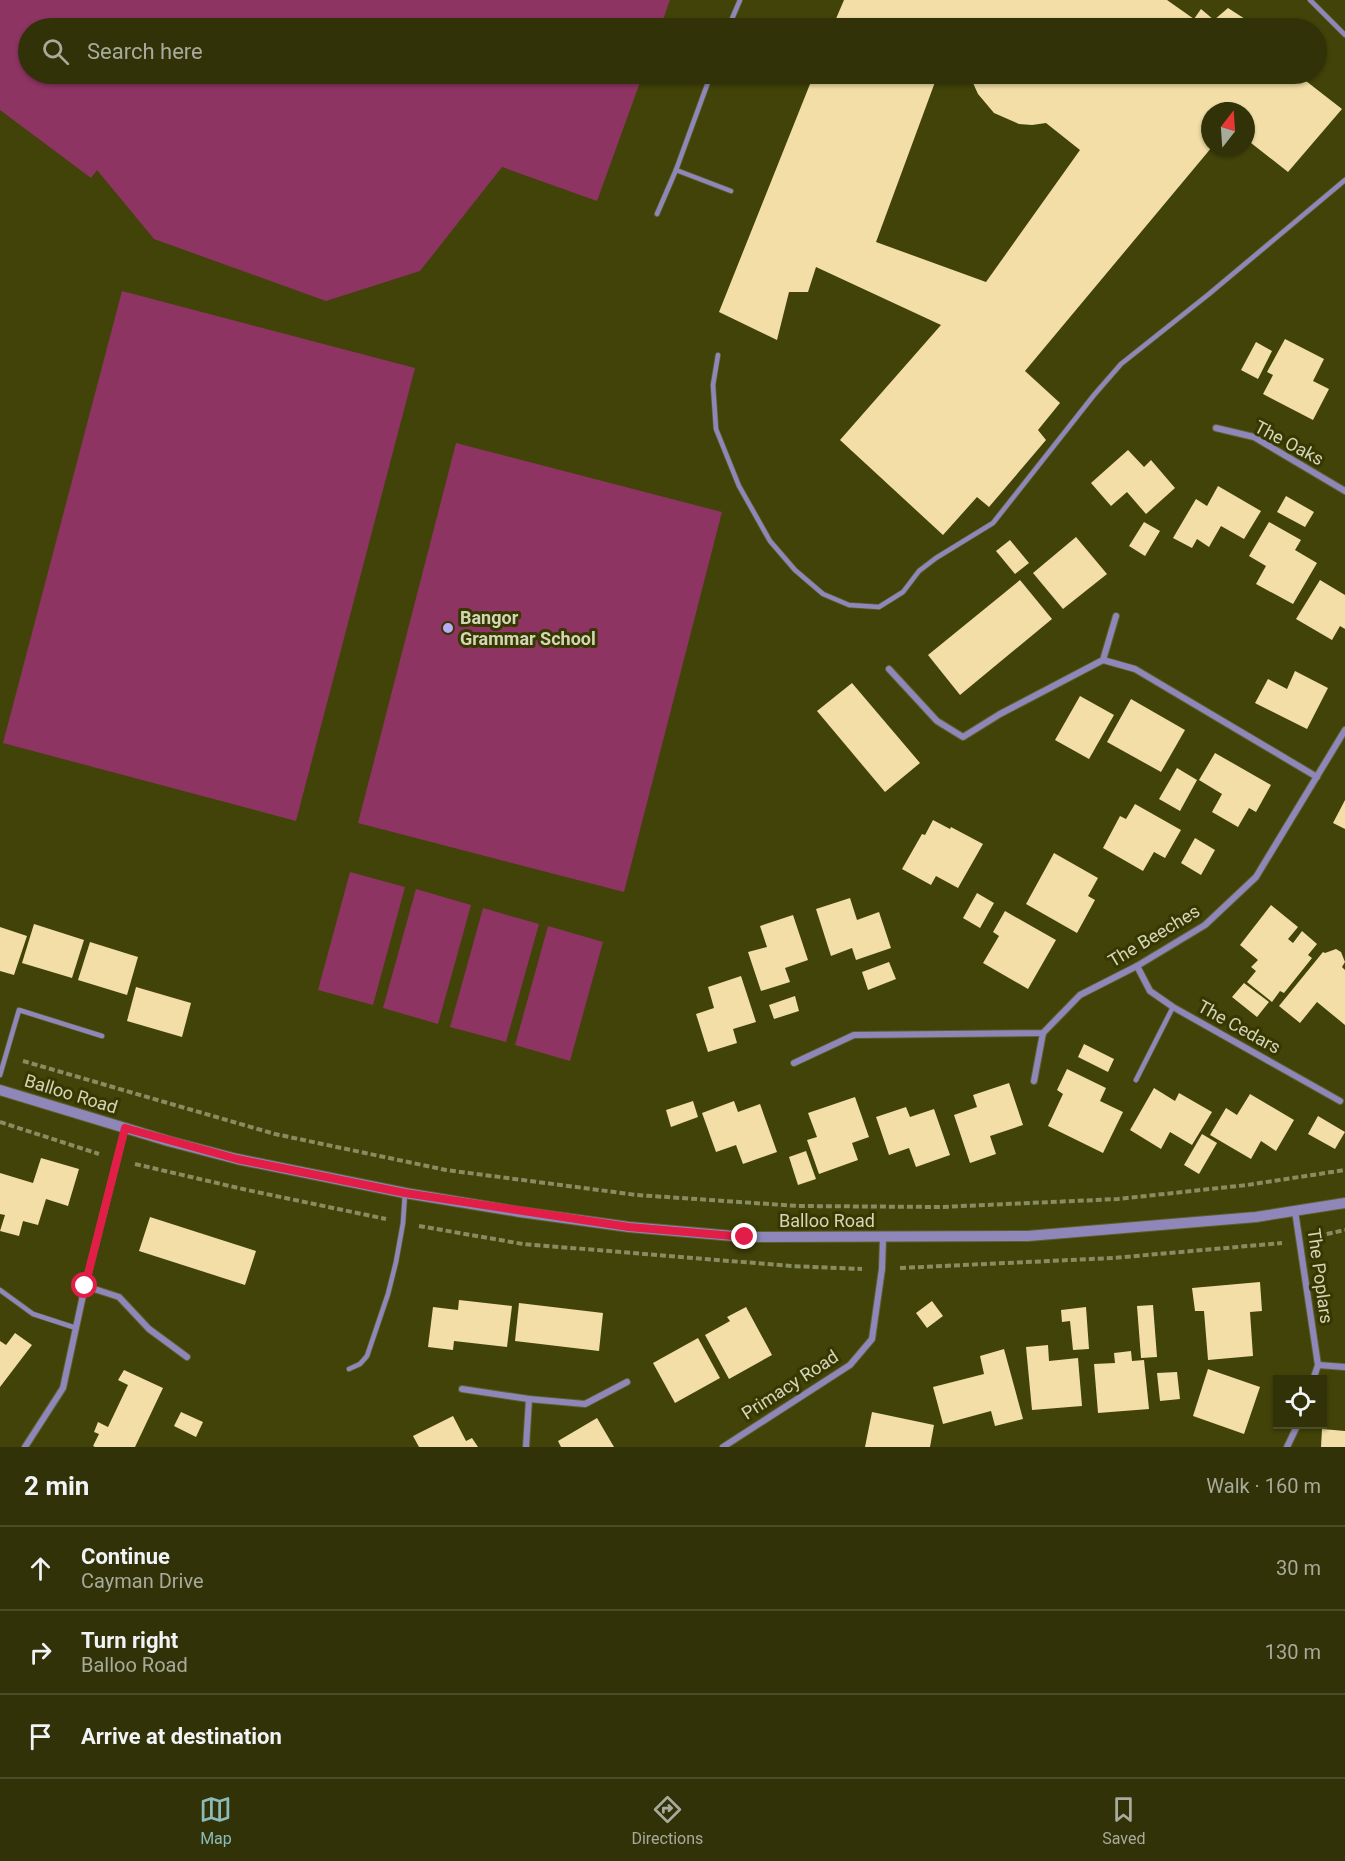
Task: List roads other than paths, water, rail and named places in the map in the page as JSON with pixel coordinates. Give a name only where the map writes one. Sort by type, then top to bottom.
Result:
[{"type":"street","name":"The Oaks","points":[[1216,428],[1254,437],[1345,491]]},
{"type":"street","points":[[1103,660],[1116,616]]},
{"type":"street","points":[[889,669],[937,721],[963,736],[1103,660],[1134,669],[1317,777]]},
{"type":"street","name":"The Beeches","points":[[1043,1034],[1080,995],[1137,966],[1205,925],[1256,877],[1345,730]]},
{"type":"street","name":"The Cedars","points":[[1137,966],[1150,991],[1173,1007],[1340,1101]]},
{"type":"street","points":[[794,1063],[854,1035],[1043,1034],[1034,1081]]},
{"type":"street","name":"Balloo Road","points":[[0,1090],[237,1159],[405,1193],[629,1227],[745,1237],[1028,1236],[1256,1217],[1345,1203]]},
{"type":"street","points":[[25,1447],[63,1388],[85,1286],[125,1128]]},
{"type":"street","name":"The Poplars","points":[[1295,1211],[1317,1365],[1314,1375]]},
{"type":"street","name":"Primacy Road","points":[[723,1447],[850,1365],[872,1339],[884,1238]]},
{"type":"street","points":[[85,1286],[119,1297],[149,1329],[187,1357]]},
{"type":"street","points":[[1317,1365],[1345,1367]]},
{"type":"street","points":[[462,1389],[529,1399],[585,1404],[627,1382]]},
{"type":"street","points":[[526,1447],[529,1399]]},
{"type":"street","points":[[1287,1447],[1296,1429]]},
{"type":"lane","points":[[732,18],[740,0]]},
{"type":"lane","points":[[1310,0],[1345,35]]},
{"type":"lane","points":[[657,213],[676,170],[707,84]]},
{"type":"lane","points":[[676,170],[731,191]]},
{"type":"lane","points":[[718,355],[713,385],[716,429],[739,486],[770,541],[795,570],[823,594],[849,605],[879,607],[903,591],[919,571],[993,523],[1121,364],[1345,180]]},
{"type":"lane","points":[[1136,1080],[1173,1007]]},
{"type":"lane","points":[[0,1075],[19,1010],[102,1036]]},
{"type":"lane","points":[[349,1369],[360,1364],[367,1356],[388,1294],[403,1223],[405,1193]]},
{"type":"lane","points":[[0,1290],[33,1314],[76,1328]]},
{"type":"place","name":"Bangor Grammar School","points":[[448,628]]}]
